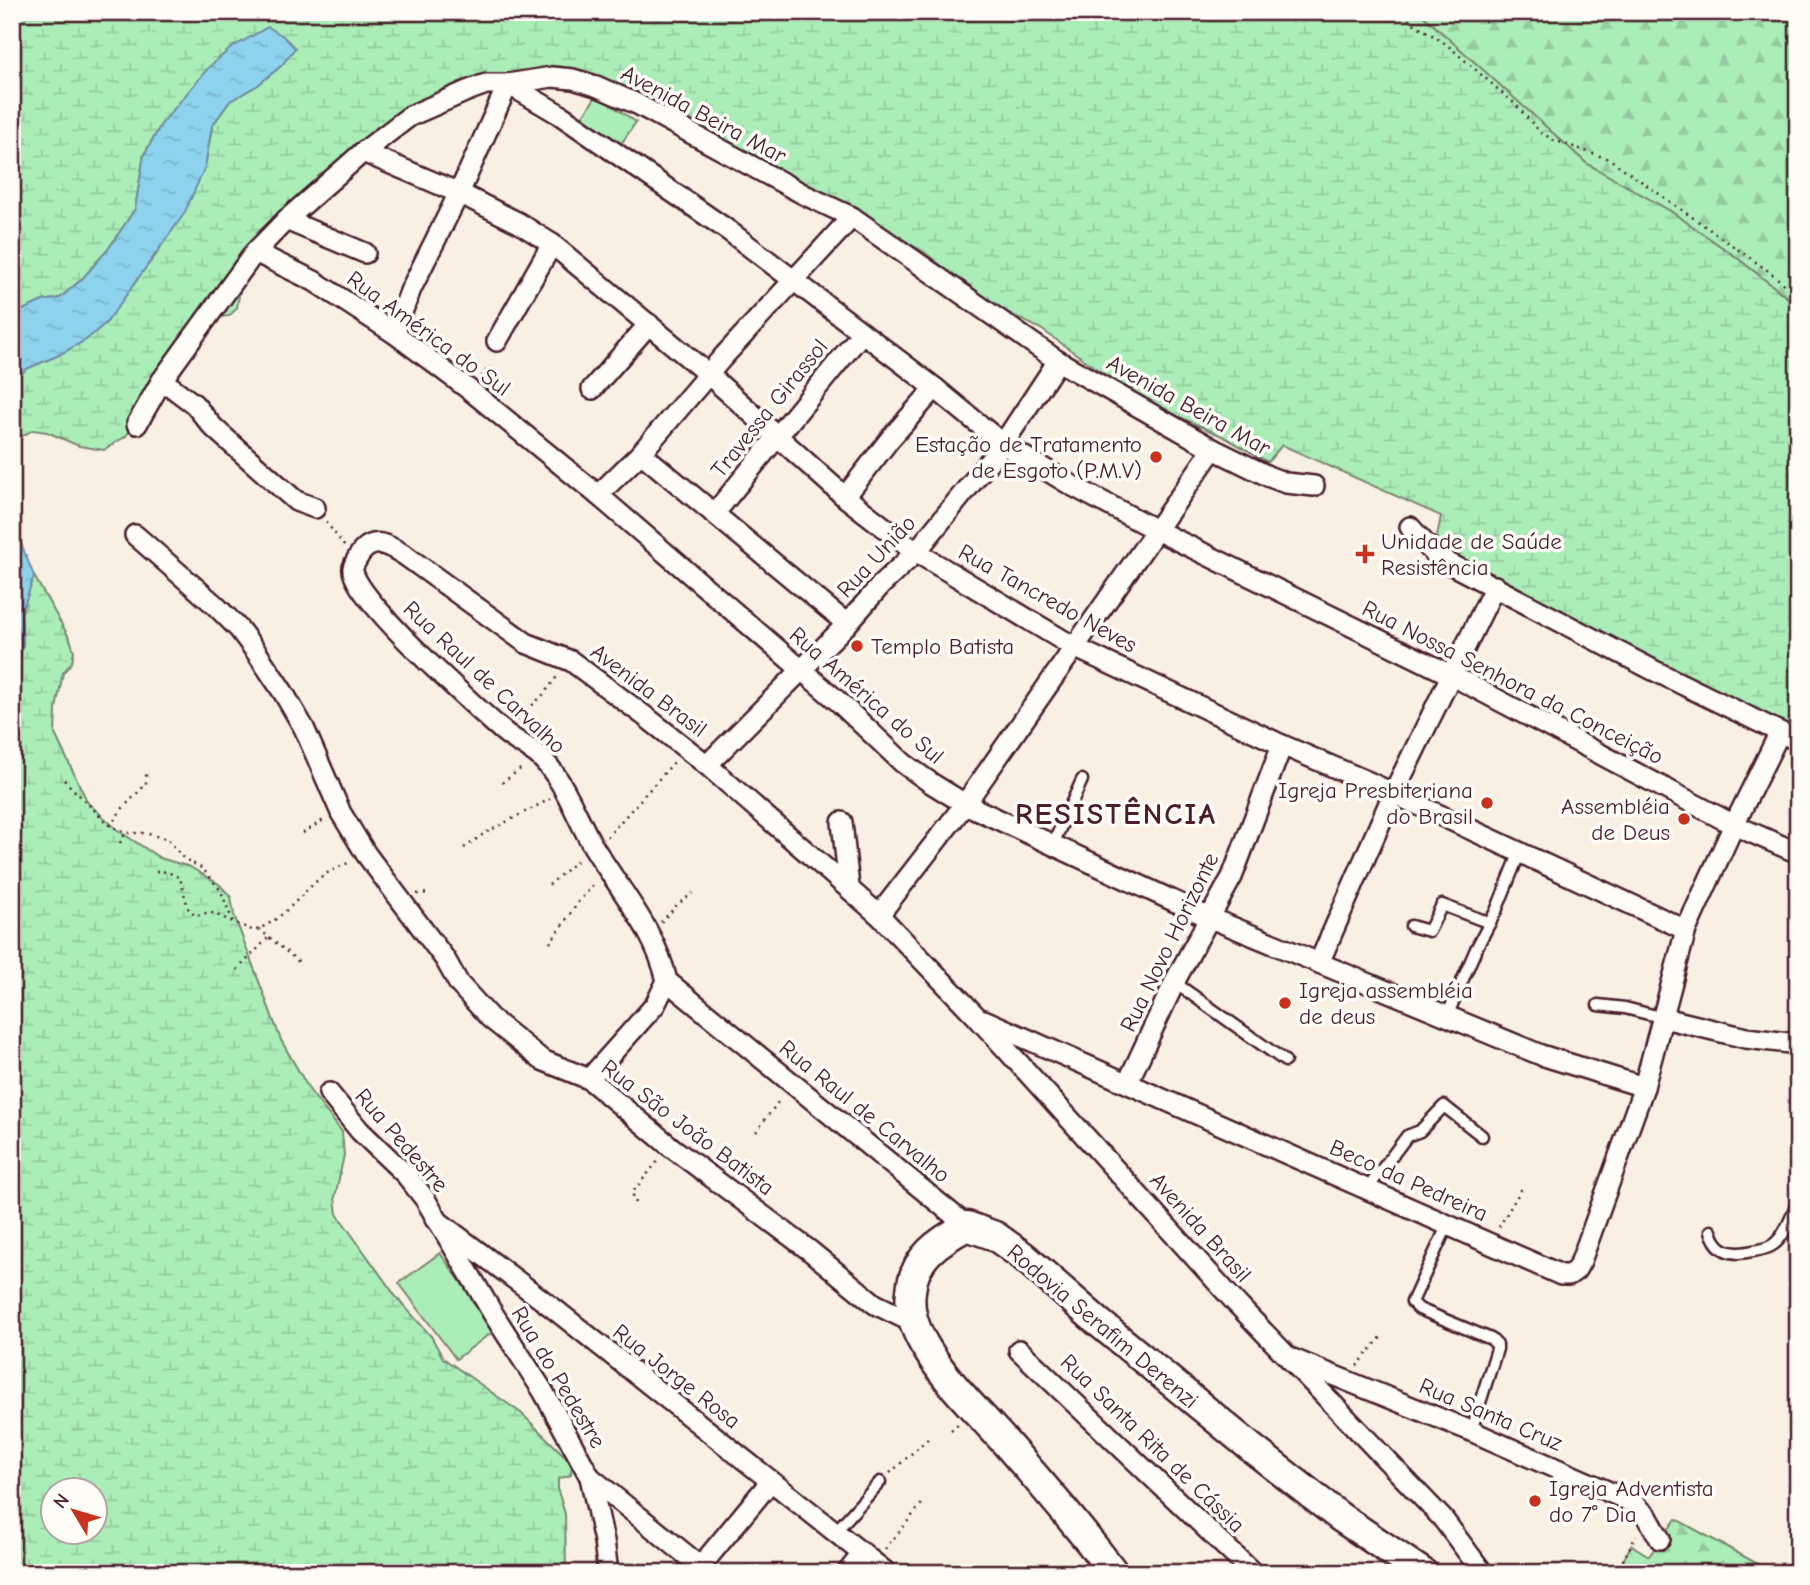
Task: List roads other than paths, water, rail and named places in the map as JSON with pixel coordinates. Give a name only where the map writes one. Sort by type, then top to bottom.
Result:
[{"type":"main road","points":[[967,1226],[940,1240],[925,1255],[914,1274],[910,1294],[914,1323],[928,1352],[966,1400],[1080,1530],[1114,1573]]},
{"type":"main road","name":"Rodovia Serafim Derenzi","points":[[967,1226],[995,1236],[1023,1256],[1097,1321],[1254,1450],[1340,1517],[1423,1573]]},
{"type":"street","name":"Avenida Beira Mar","points":[[137,424],[162,380],[255,252],[286,220],[363,152],[422,109],[486,84],[508,84],[552,77],[573,79],[596,86],[670,120],[736,158],[852,217],[1058,360],[1213,449],[1278,480],[1314,486]]},
{"type":"street","points":[[394,333],[411,289],[508,84],[559,114],[729,232],[1003,444]]},
{"type":"street","name":"Rua Tancredo Neves","points":[[363,152],[455,200],[519,223],[552,244],[708,374],[776,438],[845,497],[916,552],[1074,647],[1686,930]]},
{"type":"street","points":[[598,495],[641,453],[708,374],[852,217]]},
{"type":"street","points":[[286,220],[365,253]]},
{"type":"street","points":[[497,341],[552,244]]},
{"type":"street","name":"Rua América do Sul","points":[[255,252],[314,281],[394,333],[471,391],[598,495],[802,670],[903,763],[965,804],[1208,917],[1541,1055],[1644,1087]]},
{"type":"street","points":[[592,389],[649,324]]},
{"type":"street","name":"Travessa Girassol","points":[[714,514],[862,333]]},
{"type":"street","name":"Rua União","points":[[707,765],[916,552],[1003,444],[1058,360]]},
{"type":"street","points":[[162,380],[194,404],[213,427],[296,501],[315,508]]},
{"type":"street","points":[[845,497],[934,388]]},
{"type":"street","name":"Rua Nossa Senhora da Conceição","points":[[1003,444],[1071,485],[1156,530],[1451,675],[1734,825],[1790,850]]},
{"type":"street","points":[[879,915],[965,804],[1213,449]]},
{"type":"street","points":[[641,453],[847,624]]},
{"type":"street","points":[[1410,527],[1431,550],[1450,564],[1653,670],[1798,741]]},
{"type":"street","name":"Rua São João Batista","points":[[135,535],[239,629],[293,709],[341,813],[366,854],[445,960],[459,984],[490,1018],[542,1060],[589,1079],[671,1147],[809,1250],[875,1304],[914,1323]]},
{"type":"street","name":"Avenida Brasil","points":[[358,558],[372,543],[392,547],[526,643],[571,661],[685,747],[853,890],[977,1017],[1287,1356],[1443,1519],[1483,1573]]},
{"type":"street","name":"Rua Raul de Carvalho","points":[[358,558],[353,577],[362,591],[416,650],[505,733],[539,756],[564,792],[594,847],[648,933],[663,963],[667,981],[967,1226]]},
{"type":"street","points":[[1319,963],[1393,793],[1495,586]]},
{"type":"street","name":"Beco da Pedreira","points":[[977,1017],[1561,1275],[1569,1275],[1576,1270],[1644,1087],[1686,930],[1780,732]]},
{"type":"street","name":"Rua Novo Horizonte","points":[[1128,1082],[1174,982],[1232,877],[1282,745]]},
{"type":"street","points":[[842,822],[853,890]]},
{"type":"street","points":[[589,1079],[654,1005],[667,981]]},
{"type":"street","points":[[1664,1018],[1746,1038],[1798,1044]]},
{"type":"street","name":"Rua Pedestre","points":[[329,1093],[360,1131],[406,1175],[425,1199],[435,1219]]},
{"type":"street","name":"Rua do Pedestre","points":[[435,1219],[543,1391],[590,1476],[608,1573]]},
{"type":"street","name":"Rua Jorge Rosa","points":[[435,1219],[553,1308],[875,1563]]},
{"type":"street","name":"Rua Santa Rita de Cássia","points":[[1019,1350],[1253,1573]]},
{"type":"street","name":"Rua Santa Cruz","points":[[1287,1356],[1471,1431],[1632,1502],[1647,1516],[1660,1539]]},
{"type":"street","points":[[590,1476],[697,1569],[771,1481]]},
{"type":"street","points":[[847,1573],[875,1563]]},
{"type":"lane","points":[[1053,844],[1082,780]]},
{"type":"lane","points":[[1447,1016],[1520,852]]},
{"type":"lane","points":[[1411,926],[1429,931],[1442,905],[1490,923]]},
{"type":"lane","points":[[1174,982],[1285,1061]]},
{"type":"lane","points":[[1598,1005],[1625,1008],[1664,1018]]},
{"type":"lane","points":[[1368,1188],[1407,1136],[1420,1131],[1444,1106],[1482,1136]]},
{"type":"lane","points":[[1711,1231],[1715,1244],[1729,1253],[1761,1250],[1774,1244],[1784,1231],[1798,1201]]},
{"type":"lane","points":[[1448,1223],[1412,1302],[1419,1309],[1491,1339],[1497,1345],[1471,1431]]},
{"type":"lane","points":[[836,1531],[880,1482]]},
{"type":"water","points":[[268,27],[283,36],[295,48],[282,65],[258,85],[230,101],[212,126],[205,167],[184,214],[107,322],[86,340],[26,369],[12,384],[12,315],[43,301],[60,298],[83,278],[109,248],[135,209],[144,155],[162,123],[209,67],[231,48]]},
{"type":"water","points":[[12,521],[34,576],[21,614],[23,643],[12,691]]},
{"type":"place","name":"Estação de Tratamento de Esgoto (P.M.V)","points":[[1156,457]]},
{"type":"place","name":"Unidade de Saúde Resistência","points":[[1365,554]]},
{"type":"place","name":"Templo Batista","points":[[857,646]]},
{"type":"place","name":"Igreja Presbiteriana do Brasil","points":[[1487,803]]},
{"type":"place","name":"Assembléia de Deus","points":[[1684,819]]},
{"type":"place","name":"Igreja assembléia de deus","points":[[1285,1003]]},
{"type":"place","name":"Igreja Adventista do 7˚ Dia","points":[[1535,1501]]},
{"type":"district","name":"RESISTÊNCIA","points":[[1116,814]]}]
